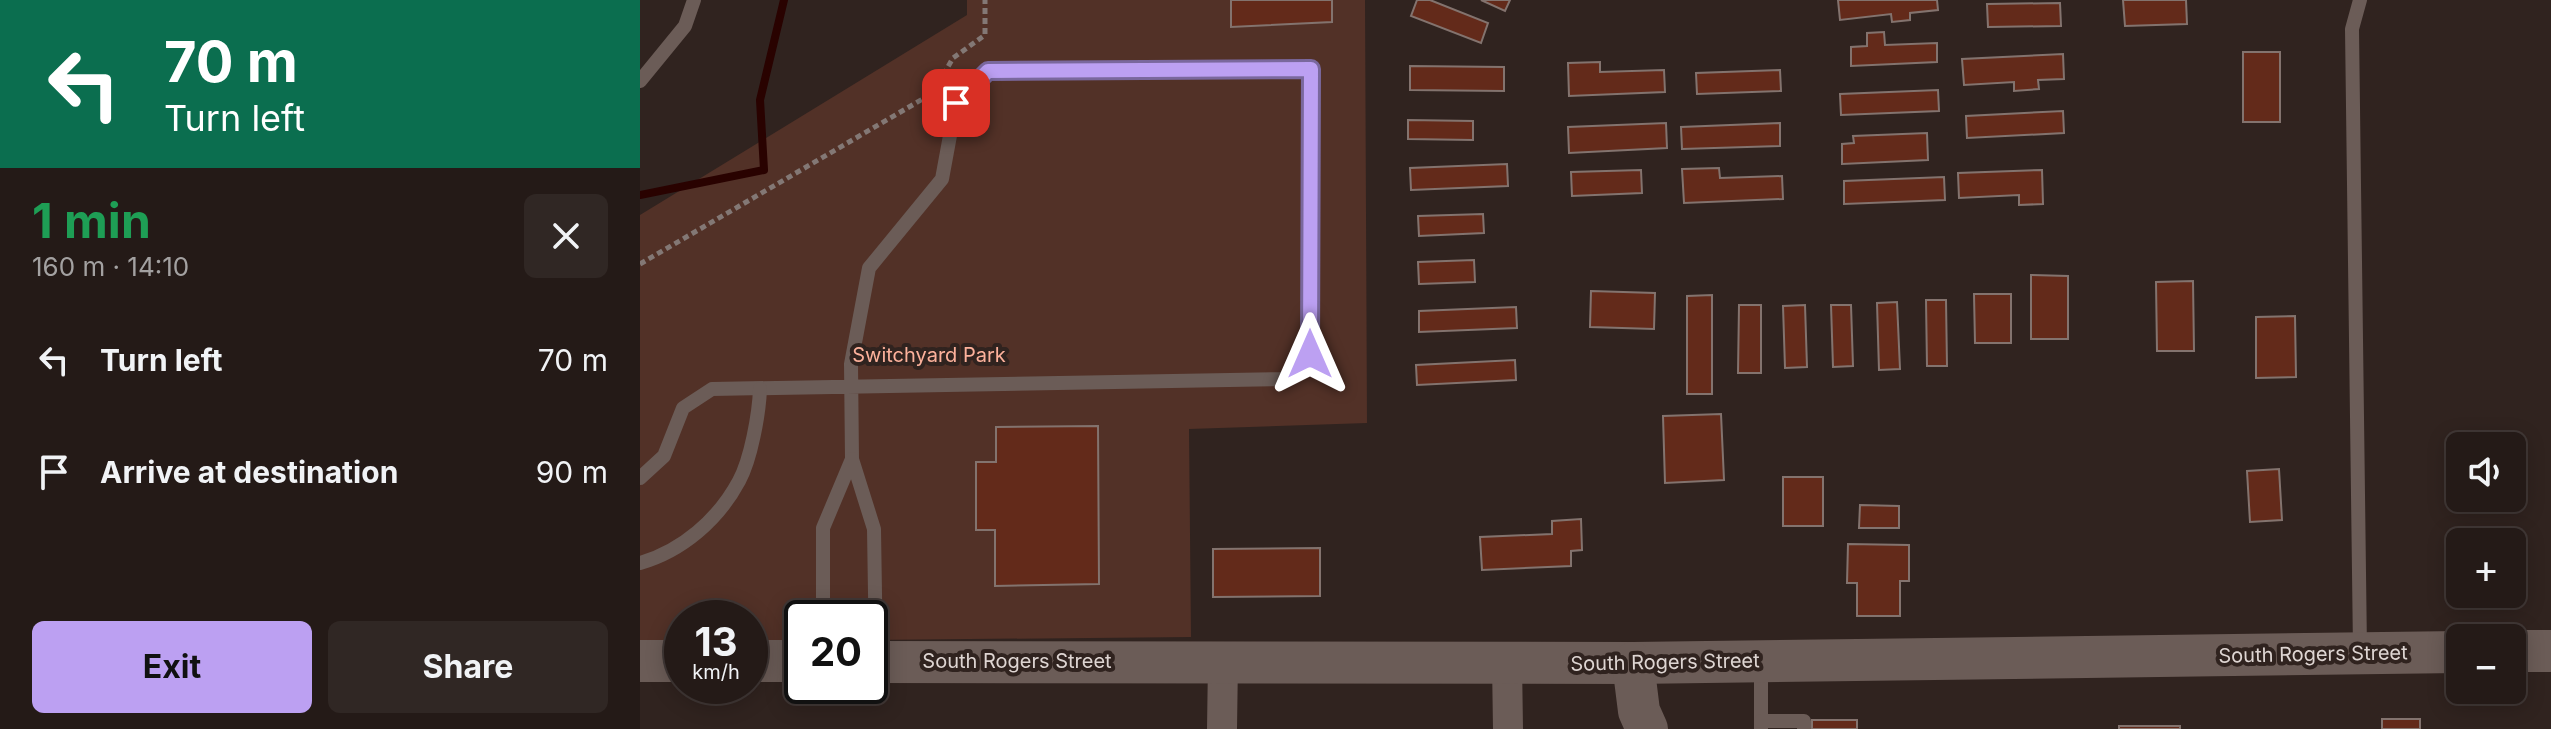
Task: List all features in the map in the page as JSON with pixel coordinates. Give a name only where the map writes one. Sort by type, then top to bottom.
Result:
[{"type":"street","points":[[2526,651],[2551,651]]},
{"type":"street","name":"South Rogers Street","points":[[888,662],[1633,663],[2446,652]]},
{"type":"street","points":[[640,661],[664,661]]},
{"type":"street","points":[[1222,729],[1223,661]]},
{"type":"street","points":[[1507,662],[1508,729]]},
{"type":"street","points":[[1633,663],[1639,711],[1647,729]]},
{"type":"lane","points":[[640,81],[685,26],[694,0]]},
{"type":"lane","points":[[2360,0],[2352,29],[2360,653]]},
{"type":"lane","points":[[640,478],[664,456],[683,408],[712,389],[851,388],[1288,379],[1310,354],[1311,69],[988,71],[956,103],[942,179],[869,268],[851,364],[851,388],[852,459],[874,529],[873,600]]},
{"type":"lane","points":[[640,563],[663,556],[704,527],[740,480],[759,415],[760,389]]},
{"type":"lane","points":[[823,600],[823,528],[852,459]]},
{"type":"lane","points":[[1761,661],[1761,725],[1804,721],[1804,729]]},
{"type":"path","points":[[640,264],[933,93],[953,58],[985,35],[985,0]]},
{"type":"green space","name":"Switchyard Park","points":[[967,0],[1365,0],[1367,423],[1189,429],[1191,637],[888,640],[888,600],[784,600],[784,641],[768,642],[768,600],[664,600],[664,642],[640,643],[640,215],[967,15]]},
{"type":"building","points":[[1231,0],[1332,0],[1332,22],[1231,27]]},
{"type":"building","points":[[1417,0],[1430,0],[1488,23],[1481,43],[1411,16]]},
{"type":"building","points":[[1481,0],[1510,0],[1505,11]]},
{"type":"building","points":[[1838,0],[1937,0],[1938,10],[1910,13],[1910,20],[1892,22],[1891,14],[1840,20]]},
{"type":"building","points":[[2123,0],[2186,0],[2187,24],[2125,26]]},
{"type":"building","points":[[2060,3],[2061,26],[1988,27],[1987,4]]},
{"type":"building","points":[[1884,32],[1885,45],[1937,43],[1937,62],[1851,66],[1851,47],[1867,46],[1867,33]]},
{"type":"building","points":[[2243,52],[2280,52],[2280,122],[2243,122]]},
{"type":"building","points":[[2063,54],[2064,79],[2038,80],[2039,89],[2014,91],[2014,82],[1964,85],[1962,59]]},
{"type":"building","points":[[1600,62],[1600,72],[1664,70],[1665,92],[1569,96],[1568,63]]},
{"type":"building","points":[[1410,66],[1504,67],[1504,91],[1410,90]]},
{"type":"building","points":[[1780,70],[1781,91],[1697,94],[1696,73]]},
{"type":"building","points":[[1938,90],[1939,111],[1841,115],[1840,94]]},
{"type":"building","points":[[2063,111],[2064,133],[1967,138],[1966,116]]},
{"type":"building","points":[[1408,120],[1473,121],[1473,140],[1408,139]]},
{"type":"building","points":[[1666,123],[1667,148],[1569,153],[1568,127]]},
{"type":"building","points":[[1780,123],[1780,146],[1682,149],[1681,127]]},
{"type":"building","points":[[1927,133],[1928,160],[1842,164],[1842,144],[1854,143],[1853,136]]},
{"type":"building","points":[[1507,164],[1508,186],[1411,190],[1410,168]]},
{"type":"building","points":[[1719,168],[1720,178],[1782,176],[1783,199],[1684,203],[1682,169]]},
{"type":"building","points":[[1641,170],[1642,193],[1572,196],[1571,172]]},
{"type":"building","points":[[2042,170],[2043,204],[2019,205],[2019,195],[1959,198],[1958,173]]},
{"type":"building","points":[[1944,177],[1945,200],[1844,204],[1844,181]]},
{"type":"building","points":[[1483,214],[1484,233],[1419,236],[1418,216]]},
{"type":"building","points":[[1474,260],[1475,282],[1419,284],[1418,262]]},
{"type":"building","points":[[2031,275],[2068,276],[2068,339],[2031,339]]},
{"type":"building","points":[[2193,281],[2194,351],[2157,351],[2156,282]]},
{"type":"building","points":[[1591,291],[1655,293],[1654,329],[1590,327]]},
{"type":"building","points":[[1974,294],[2011,294],[2011,343],[1975,343]]},
{"type":"building","points":[[1712,295],[1712,394],[1687,394],[1687,296]]},
{"type":"building","points":[[1926,300],[1946,300],[1947,366],[1927,366]]},
{"type":"building","points":[[1897,302],[1900,369],[1879,370],[1877,303]]},
{"type":"building","points":[[1739,305],[1761,305],[1761,373],[1738,373]]},
{"type":"building","points":[[1805,305],[1807,367],[1785,368],[1783,306]]},
{"type":"building","points":[[1831,305],[1851,305],[1853,366],[1833,367]]},
{"type":"building","points":[[1516,307],[1517,328],[1419,332],[1419,311]]},
{"type":"building","points":[[2295,316],[2296,377],[2256,378],[2256,317]]},
{"type":"building","points":[[1515,360],[1516,380],[1417,385],[1416,365]]},
{"type":"building","points":[[1721,414],[1724,480],[1665,483],[1663,416]]},
{"type":"building","points":[[1098,426],[1099,584],[995,586],[995,530],[976,530],[976,462],[996,462],[996,427]]},
{"type":"building","points":[[2279,469],[2282,520],[2250,522],[2247,471]]},
{"type":"building","points":[[1783,477],[1823,477],[1823,526],[1783,526]]},
{"type":"building","points":[[1860,505],[1899,506],[1899,528],[1859,528]]},
{"type":"building","points":[[1581,519],[1582,550],[1571,551],[1571,566],[1482,570],[1480,537],[1552,534],[1552,521]]},
{"type":"building","points":[[1848,544],[1909,545],[1909,581],[1900,581],[1900,616],[1857,616],[1857,583],[1847,583]]},
{"type":"building","points":[[1320,548],[1320,596],[1213,597],[1213,549]]},
{"type":"building","points":[[2382,719],[2420,719],[2420,729],[2382,729]]},
{"type":"building","points":[[1812,720],[1857,720],[1857,729],[1812,729]]},
{"type":"building","points":[[2119,726],[2180,726],[2180,729],[2119,729]]},
{"type":"waterway","points":[[640,195],[764,170],[760,100],[784,0]]},
{"type":"route","points":[[956,103],[988,71],[1311,69],[1310,354]]}]
